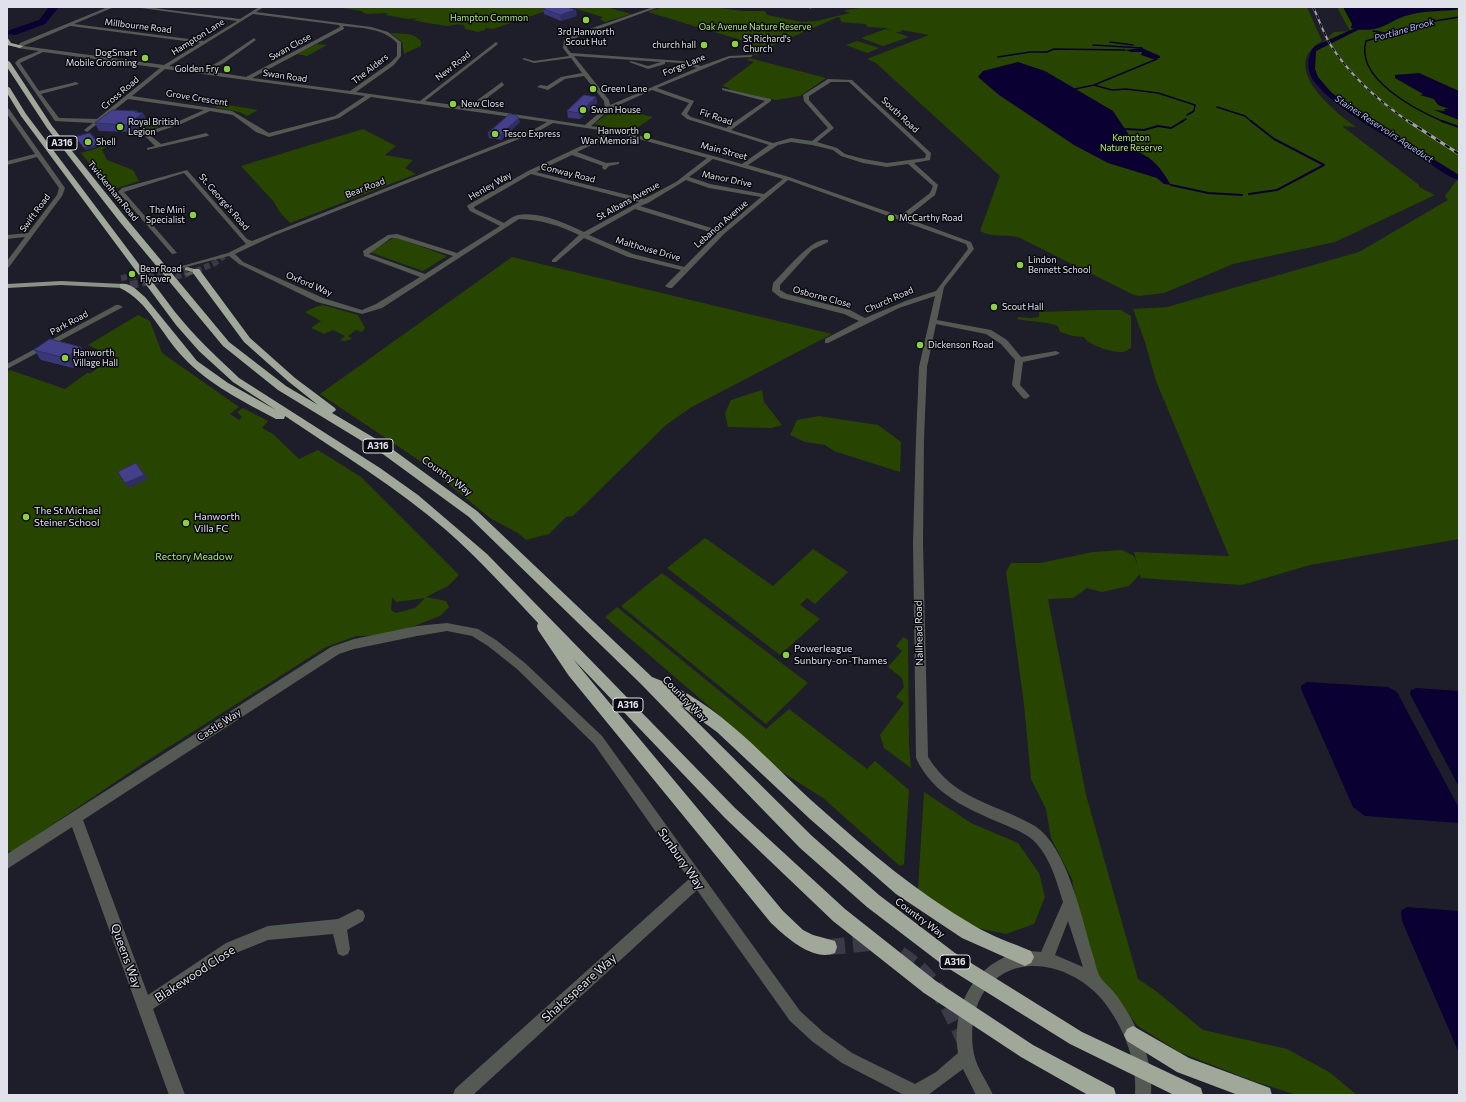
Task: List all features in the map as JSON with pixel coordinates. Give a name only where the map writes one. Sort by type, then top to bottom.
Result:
[{"type":"highway","points":[[7,39],[9,44],[20,46]]},
{"type":"highway","name":"Twickenham Road","points":[[7,62],[49,127],[180,289]]},
{"type":"highway","name":"A316","points":[[7,88],[24,115],[104,224],[190,337],[236,380],[376,471],[450,527],[483,557],[730,813],[838,915],[930,987],[1028,1051],[1107,1095]]},
{"type":"highway","points":[[189,270],[247,340],[292,380],[384,449]]},
{"type":"highway","points":[[125,283],[139,294],[193,362],[220,383],[240,396],[336,446]]},
{"type":"highway","name":"Country Way","points":[[180,289],[226,344],[254,368],[282,388],[384,449],[473,514],[646,680],[747,784],[806,842],[873,901],[949,958],[1076,1038],[1194,1095]]},
{"type":"highway","points":[[524,599],[574,672],[686,805],[777,917],[797,936],[811,943],[829,947]]},
{"type":"highway","points":[[646,680],[672,692],[716,722],[815,814],[902,888],[968,932],[1025,957]]},
{"type":"highway","points":[[1133,1034],[1184,1065],[1263,1095]]},
{"type":"main road","points":[[7,286],[125,283]]},
{"type":"street","points":[[20,46],[112,7]]},
{"type":"street","points":[[136,7],[240,20]]},
{"type":"street","name":"Hampton Lane","points":[[163,68],[262,7]]},
{"type":"street","points":[[587,126],[608,108],[607,101],[565,48],[566,41],[580,34],[658,7]]},
{"type":"street","name":"The Alders","points":[[252,13],[341,26],[357,26],[386,33],[399,43],[400,50],[398,56],[392,64],[351,94]]},
{"type":"street","name":"Millbourne Road","points":[[70,25],[204,42]]},
{"type":"street","name":"Swan Close","points":[[246,79],[341,26]]},
{"type":"street","points":[[201,73],[222,62],[254,39]]},
{"type":"street","name":"New Road","points":[[420,103],[496,43]]},
{"type":"street","name":"Swan Road","points":[[20,46],[20,48],[469,109],[551,122]]},
{"type":"street","points":[[43,51],[21,60],[18,63],[37,94],[57,120],[98,121]]},
{"type":"street","points":[[524,59],[534,62],[578,53],[624,59],[682,62],[701,68]]},
{"type":"street","name":"Forge Lane","points":[[608,108],[652,88],[730,57],[751,56]]},
{"type":"street","points":[[624,59],[648,68],[667,61]]},
{"type":"street","name":"Cross Road","points":[[87,130],[163,68]]},
{"type":"street","points":[[548,88],[563,78],[585,74]]},
{"type":"street","name":"South Road","points":[[744,165],[774,145],[789,139],[836,149],[843,155],[863,161],[887,165],[911,163],[928,159],[928,154],[850,81],[830,80],[806,95],[806,100],[830,128],[813,143]]},
{"type":"street","points":[[37,94],[76,84]]},
{"type":"street","points":[[469,109],[502,84]]},
{"type":"street","points":[[540,87],[556,90]]},
{"type":"street","name":"Fir Road","points":[[652,88],[692,102],[684,114],[689,118],[774,145]]},
{"type":"street","points":[[724,89],[769,100],[727,130]]},
{"type":"street","name":"Grove Crescent","points":[[126,97],[210,109],[238,115],[260,133],[269,135],[337,117],[369,96]]},
{"type":"street","name":"Forge Lane","points":[[607,101],[625,100]]},
{"type":"street","points":[[159,146],[148,136],[210,109]]},
{"type":"street","name":"Swift Road","points":[[7,110],[62,188],[60,194],[7,266]]},
{"type":"street","name":"Main Street","points":[[551,122],[611,130],[744,165],[787,178],[962,239],[971,246],[939,292]]},
{"type":"street","name":"Bear Road","points":[[189,270],[535,131],[551,122]]},
{"type":"street","name":"Conway Road","points":[[530,172],[573,153],[598,140],[611,130]]},
{"type":"street","points":[[149,149],[206,135]]},
{"type":"street","name":"Conway Road","points":[[573,153],[605,166],[617,163]]},
{"type":"street","points":[[7,163],[38,155]]},
{"type":"street","name":"St Albans Avenue","points":[[554,261],[585,234],[646,202],[686,178],[712,157]]},
{"type":"street","points":[[902,218],[933,194],[936,186],[911,163]]},
{"type":"street","name":"St. George's Road","points":[[174,253],[121,192],[124,189],[183,169],[245,240],[251,244]]},
{"type":"street","name":"Conway Road","points":[[530,172],[646,202]]},
{"type":"street","name":"Henley Way","points":[[503,225],[472,210],[470,206],[530,172]]},
{"type":"street","name":"Manor Drive","points":[[686,178],[709,186],[766,196]]},
{"type":"street","name":"Lebanon Avenue","points":[[669,286],[684,269],[722,233],[787,178]]},
{"type":"street","points":[[635,207],[722,233]]},
{"type":"street","name":"Main Street","points":[[888,213],[883,217],[884,219],[910,227],[916,223]]},
{"type":"street","name":"Oxford Way","points":[[227,255],[320,300],[362,312],[379,306],[503,225],[518,217],[538,216],[585,234]]},
{"type":"street","name":"Malthouse Drive","points":[[585,234],[614,250],[684,269]]},
{"type":"street","points":[[7,237],[30,235]]},
{"type":"street","points":[[425,276],[366,255],[365,252],[390,236],[397,236],[457,255]]},
{"type":"street","name":"Osborne Close","points":[[826,241],[810,249],[776,285],[776,291],[784,296],[847,312],[864,322]]},
{"type":"street","name":"Nallhead Road","points":[[939,292],[923,367],[920,438],[918,543],[922,758],[934,779],[943,788],[965,801],[1025,827],[1038,836],[1049,850],[1062,874],[1069,903],[1095,983]]},
{"type":"street","name":"Church Road","points":[[828,341],[864,322],[921,296],[939,292]]},
{"type":"street","name":"Park Road","points":[[7,367],[118,307]]},
{"type":"street","points":[[933,321],[988,332],[1004,342],[1019,360],[1016,385],[1026,396]]},
{"type":"street","points":[[1019,360],[1056,353]]},
{"type":"street","name":"Castle Way","points":[[7,862],[74,817],[334,650],[403,634],[447,627]]},
{"type":"street","name":"Sunbury Way","points":[[447,627],[474,632],[492,644],[521,666],[598,740],[697,881],[795,1016],[818,1037],[847,1058],[917,1094],[967,1056]]},
{"type":"street","name":"Queens Way","points":[[74,817],[177,1095]]},
{"type":"street","name":"Shakespeare Way","points":[[461,1095],[697,881]]},
{"type":"street","points":[[1046,958],[1069,903]]},
{"type":"street","name":"Blakewood Close","points":[[145,1006],[226,950],[268,933],[339,926],[358,916]]},
{"type":"street","points":[[339,926],[343,949]]},
{"type":"street","points":[[985,1095],[973,1076],[964,1041],[968,1005],[983,978],[1012,960],[1025,957],[1046,958],[1068,966],[1095,983],[1107,995],[1133,1034],[1141,1058],[1143,1095]]},
{"type":"green space","name":"Hampton Common","points":[[337,7],[558,7],[493,29],[485,28],[485,30],[478,32],[465,29],[464,25],[446,26],[413,20],[418,18],[408,19],[386,15],[388,13],[366,14],[361,11]]},
{"type":"green space","points":[[570,7],[612,7],[610,8],[631,14],[605,22],[600,19],[603,17]]},
{"type":"green space","name":"Kempton Nature Reserve","points":[[663,7],[713,7],[742,11],[765,11],[767,15],[802,22],[817,21],[850,13],[844,11],[846,10],[866,7],[1307,7],[1322,41],[1310,51],[1305,63],[1307,75],[1314,87],[1334,110],[1356,127],[1342,126],[1419,185],[1419,187],[1435,195],[1335,242],[1233,264],[1164,293],[1139,296],[1134,295],[1018,237],[994,235],[980,231],[1000,176],[876,63],[867,59],[929,35],[902,30],[900,32],[895,32],[909,37],[883,46],[861,38],[886,29],[893,31],[885,28],[867,27],[866,24],[841,22],[840,18],[838,17],[774,45],[757,55],[743,52],[754,44],[648,12]]},
{"type":"green space","points":[[1337,7],[1459,7],[1459,177],[1336,100],[1315,78],[1311,64],[1313,51],[1334,32],[1350,31]]},
{"type":"green space","points":[[391,33],[415,36],[421,41],[421,46],[404,54],[402,42]]},
{"type":"green space","points":[[857,41],[879,48],[867,53],[846,45]]},
{"type":"green space","points":[[317,44],[327,45],[307,56],[297,54]]},
{"type":"green space","points":[[749,58],[826,78],[800,96],[776,100],[730,90],[729,88],[722,86],[754,62],[747,60]]},
{"type":"green space","points":[[222,104],[258,110],[247,116],[240,112],[214,107]]},
{"type":"green space","points":[[615,108],[653,117],[631,132],[594,124]]},
{"type":"green space","points":[[142,124],[167,124],[134,135],[136,132],[131,132]]},
{"type":"green space","points":[[363,129],[396,146],[385,155],[413,160],[405,168],[416,174],[290,223],[279,211],[274,202],[241,166]]},
{"type":"green space","points":[[107,146],[102,150],[107,160],[133,170],[139,181],[111,190],[81,153]]},
{"type":"green space","points":[[1457,180],[1459,181],[1459,539],[1310,565],[1242,585],[1141,578],[1140,574],[1129,586],[1102,592],[1087,588],[1073,598],[1048,599],[1086,795],[1138,979],[1156,991],[1203,1030],[1287,1049],[1329,1072],[1357,1095],[1297,1095],[1253,1081],[1179,1052],[1138,1026],[1115,999],[1096,973],[1078,913],[1072,879],[1051,838],[1046,809],[1031,779],[1024,704],[1006,572],[1011,563],[1040,563],[1093,552],[1122,550],[1134,556],[1138,567],[1134,552],[1229,556],[1156,381],[1145,342],[1133,309],[1167,307],[1359,252],[1448,200],[1445,196]]},
{"type":"green space","points":[[395,237],[447,256],[423,271],[370,252]]},
{"type":"green space","points":[[512,257],[832,334],[690,408],[666,425],[573,516],[566,517],[549,534],[526,540],[518,533],[490,518],[423,463],[320,394]]},
{"type":"green space","points":[[323,305],[358,315],[365,328],[362,332],[356,330],[348,336],[352,339],[345,341],[340,340],[345,336],[333,330],[324,334],[311,328],[321,321],[305,312]]},
{"type":"green space","points":[[1121,310],[1131,316],[1131,348],[1122,352],[1107,350],[1095,346],[1084,337],[1073,336],[1060,332],[1058,326],[1053,324],[1017,319],[1018,317],[1039,317],[1039,312]]},
{"type":"green space","name":"Rectory Meadow","points":[[138,315],[150,321],[162,353],[239,407],[230,414],[239,420],[242,417],[237,412],[243,408],[268,421],[262,428],[273,434],[299,459],[318,450],[361,477],[459,575],[448,586],[426,597],[446,601],[449,607],[440,616],[391,635],[356,636],[326,647],[142,764],[13,851],[7,851],[7,372],[10,370],[65,389],[113,357],[88,345]],"holes":[[[392,597],[396,602],[425,598],[415,608],[396,613],[391,610]]]},
{"type":"green space","points":[[762,390],[764,402],[782,425],[772,428],[728,427],[725,413],[731,400]]},
{"type":"green space","points":[[819,416],[878,425],[901,442],[900,472],[834,451],[825,445],[805,442],[790,435],[797,420]]},
{"type":"green space","points":[[705,538],[773,586],[813,549],[848,572],[815,604],[807,598],[800,605],[820,619],[780,655],[667,568]]},
{"type":"green space","points":[[662,573],[808,683],[766,724],[621,606]]},
{"type":"green space","points":[[617,607],[766,729],[789,709],[867,769],[875,761],[909,790],[904,864],[900,866],[823,798],[779,770],[725,720],[605,617]]},
{"type":"green space","points":[[903,637],[908,640],[909,746],[911,768],[884,748],[880,735],[904,703],[896,697],[904,687],[902,678],[888,667],[902,651],[896,646]]},
{"type":"green space","points":[[924,792],[971,823],[1018,843],[1039,873],[1045,897],[1034,924],[1006,934],[978,928],[924,898],[918,889]]},
{"type":"shaded area","points":[[1343,7],[1459,7],[1459,9],[1419,13],[1404,17],[1378,28],[1362,30],[1351,28],[1352,24]]},
{"type":"shaded area","points":[[1142,48],[1160,56],[1160,58],[1153,59],[1141,55],[1142,52],[1131,52],[1125,50]]},
{"type":"shaded area","points":[[1018,62],[1045,71],[1113,111],[1135,144],[1133,150],[1151,159],[1171,185],[1164,184],[1157,178],[1108,163],[1074,145],[999,95],[978,77],[983,71]]},
{"type":"shaded area","points":[[1419,73],[1459,91],[1459,120],[1434,110],[1445,111],[1444,109],[1449,109],[1438,105],[1434,99],[1420,95],[1423,94],[1395,78],[1395,75]]},
{"type":"shaded area","points":[[1307,682],[1388,687],[1397,692],[1459,808],[1459,823],[1365,816],[1353,807],[1301,689],[1301,686]]},
{"type":"shaded area","points":[[1416,688],[1459,691],[1459,787],[1410,694],[1411,690]]},
{"type":"shaded area","points":[[1407,907],[1459,911],[1459,1053],[1402,921],[1401,911]]},
{"type":"building","points":[[548,7],[567,7],[576,10],[560,15],[543,9]]},
{"type":"building","points":[[584,95],[596,97],[579,113],[567,111]]},
{"type":"building","points":[[113,110],[137,111],[135,112],[143,113],[127,125],[95,123]]},
{"type":"building","points":[[510,114],[516,115],[519,118],[500,135],[488,133]]},
{"type":"building","name":"Shell","points":[[90,133],[99,144],[84,148],[75,137]]},
{"type":"building","points":[[50,339],[81,347],[65,358],[34,350]]},
{"type":"building","points":[[136,463],[144,475],[125,483],[118,472]]},
{"type":"waterway","points":[[11,33],[42,22],[54,7]]},
{"type":"waterway","name":"Portlane Brook","points":[[1444,122],[1418,110],[1390,91],[1378,80],[1370,68],[1365,55],[1366,41],[1435,21],[1459,17]]},
{"type":"waterway","name":"Staines Reservoirs Aqueduct","points":[[1357,29],[1317,47],[1313,51],[1312,69],[1315,78],[1329,93],[1348,108],[1459,178]]},
{"type":"waterway","points":[[1373,31],[1390,34]]},
{"type":"waterway","points":[[1110,42],[1133,45]]},
{"type":"waterway","points":[[1093,45],[1142,48]]},
{"type":"waterway","points":[[998,57],[1030,52],[1047,52],[1054,49],[1125,50]]},
{"type":"waterway","points":[[1094,85],[1157,59]]},
{"type":"waterway","points":[[1075,89],[1094,85]]},
{"type":"waterway","points":[[1094,85],[1112,90],[1126,89],[1158,93],[1195,105],[1194,111],[1187,115]]},
{"type":"waterway","points":[[1217,107],[1245,116],[1252,122]]},
{"type":"waterway","points":[[1181,122],[1186,119]]},
{"type":"waterway","points":[[1125,129],[1144,130],[1158,126],[1171,128],[1183,121]]},
{"type":"waterway","points":[[1249,194],[1277,190],[1324,165],[1274,139],[1251,121]]},
{"type":"waterway","name":"Portlane Brook","points":[[1442,121],[1459,127]]},
{"type":"waterway","points":[[1171,185],[1208,193],[1242,195]]},
{"type":"tunnel","points":[[196,271],[215,263],[224,256]]},
{"type":"tunnel","points":[[121,278],[187,269]]},
{"type":"tunnel","points":[[163,279],[188,274]]},
{"type":"tunnel","points":[[130,285],[163,279]]},
{"type":"tunnel","points":[[158,280],[163,279]]},
{"type":"tunnel","points":[[829,947],[870,943],[877,945]]},
{"type":"tunnel","points":[[900,954],[922,972],[939,992],[952,1014],[964,1040]]},
{"type":"railway","points":[[1313,7],[1330,44],[1355,77],[1365,87],[1409,122]]},
{"type":"railway","points":[[1408,121],[1459,154]]},
{"type":"place","name":"3rd Hanworth Scout Hut","points":[[586,20]]},
{"type":"place","name":"St Richard's Church","points":[[735,44]]},
{"type":"place","name":"church hall","points":[[704,45]]},
{"type":"place","name":"DogSmart Mobile Grooming","points":[[145,58]]},
{"type":"place","name":"Golden Fry","points":[[227,69]]},
{"type":"place","name":"Green Lane","points":[[593,89]]},
{"type":"place","name":"New Close","points":[[453,104]]},
{"type":"place","name":"Swan House","points":[[583,110]]},
{"type":"place","name":"Royal British Legion","points":[[120,127]]},
{"type":"place","name":"Tesco Express","points":[[495,134]]},
{"type":"place","name":"Hanworth War Memorial","points":[[647,136]]},
{"type":"place","name":"Shell","points":[[88,142]]},
{"type":"place","name":"The Mini Specialist","points":[[193,215]]},
{"type":"place","name":"McCarthy Road","points":[[891,218]]},
{"type":"place","name":"Lindon Bennett School","points":[[1020,265]]},
{"type":"place","name":"Bear Road Flyover","points":[[132,274]]},
{"type":"place","name":"Scout Hall","points":[[994,307]]},
{"type":"place","name":"Dickenson Road","points":[[920,345]]},
{"type":"place","name":"Hanworth Village Hall","points":[[65,358]]},
{"type":"place","name":"The St Michael Steiner School","points":[[26,517]]},
{"type":"place","name":"Hanworth Villa FC","points":[[186,523]]},
{"type":"place","name":"Powerleague Sunbury-on-Thames","points":[[786,655]]},
{"type":"park label","name":"Oak Avenue Nature Reserve","points":[[755,27]]}]
